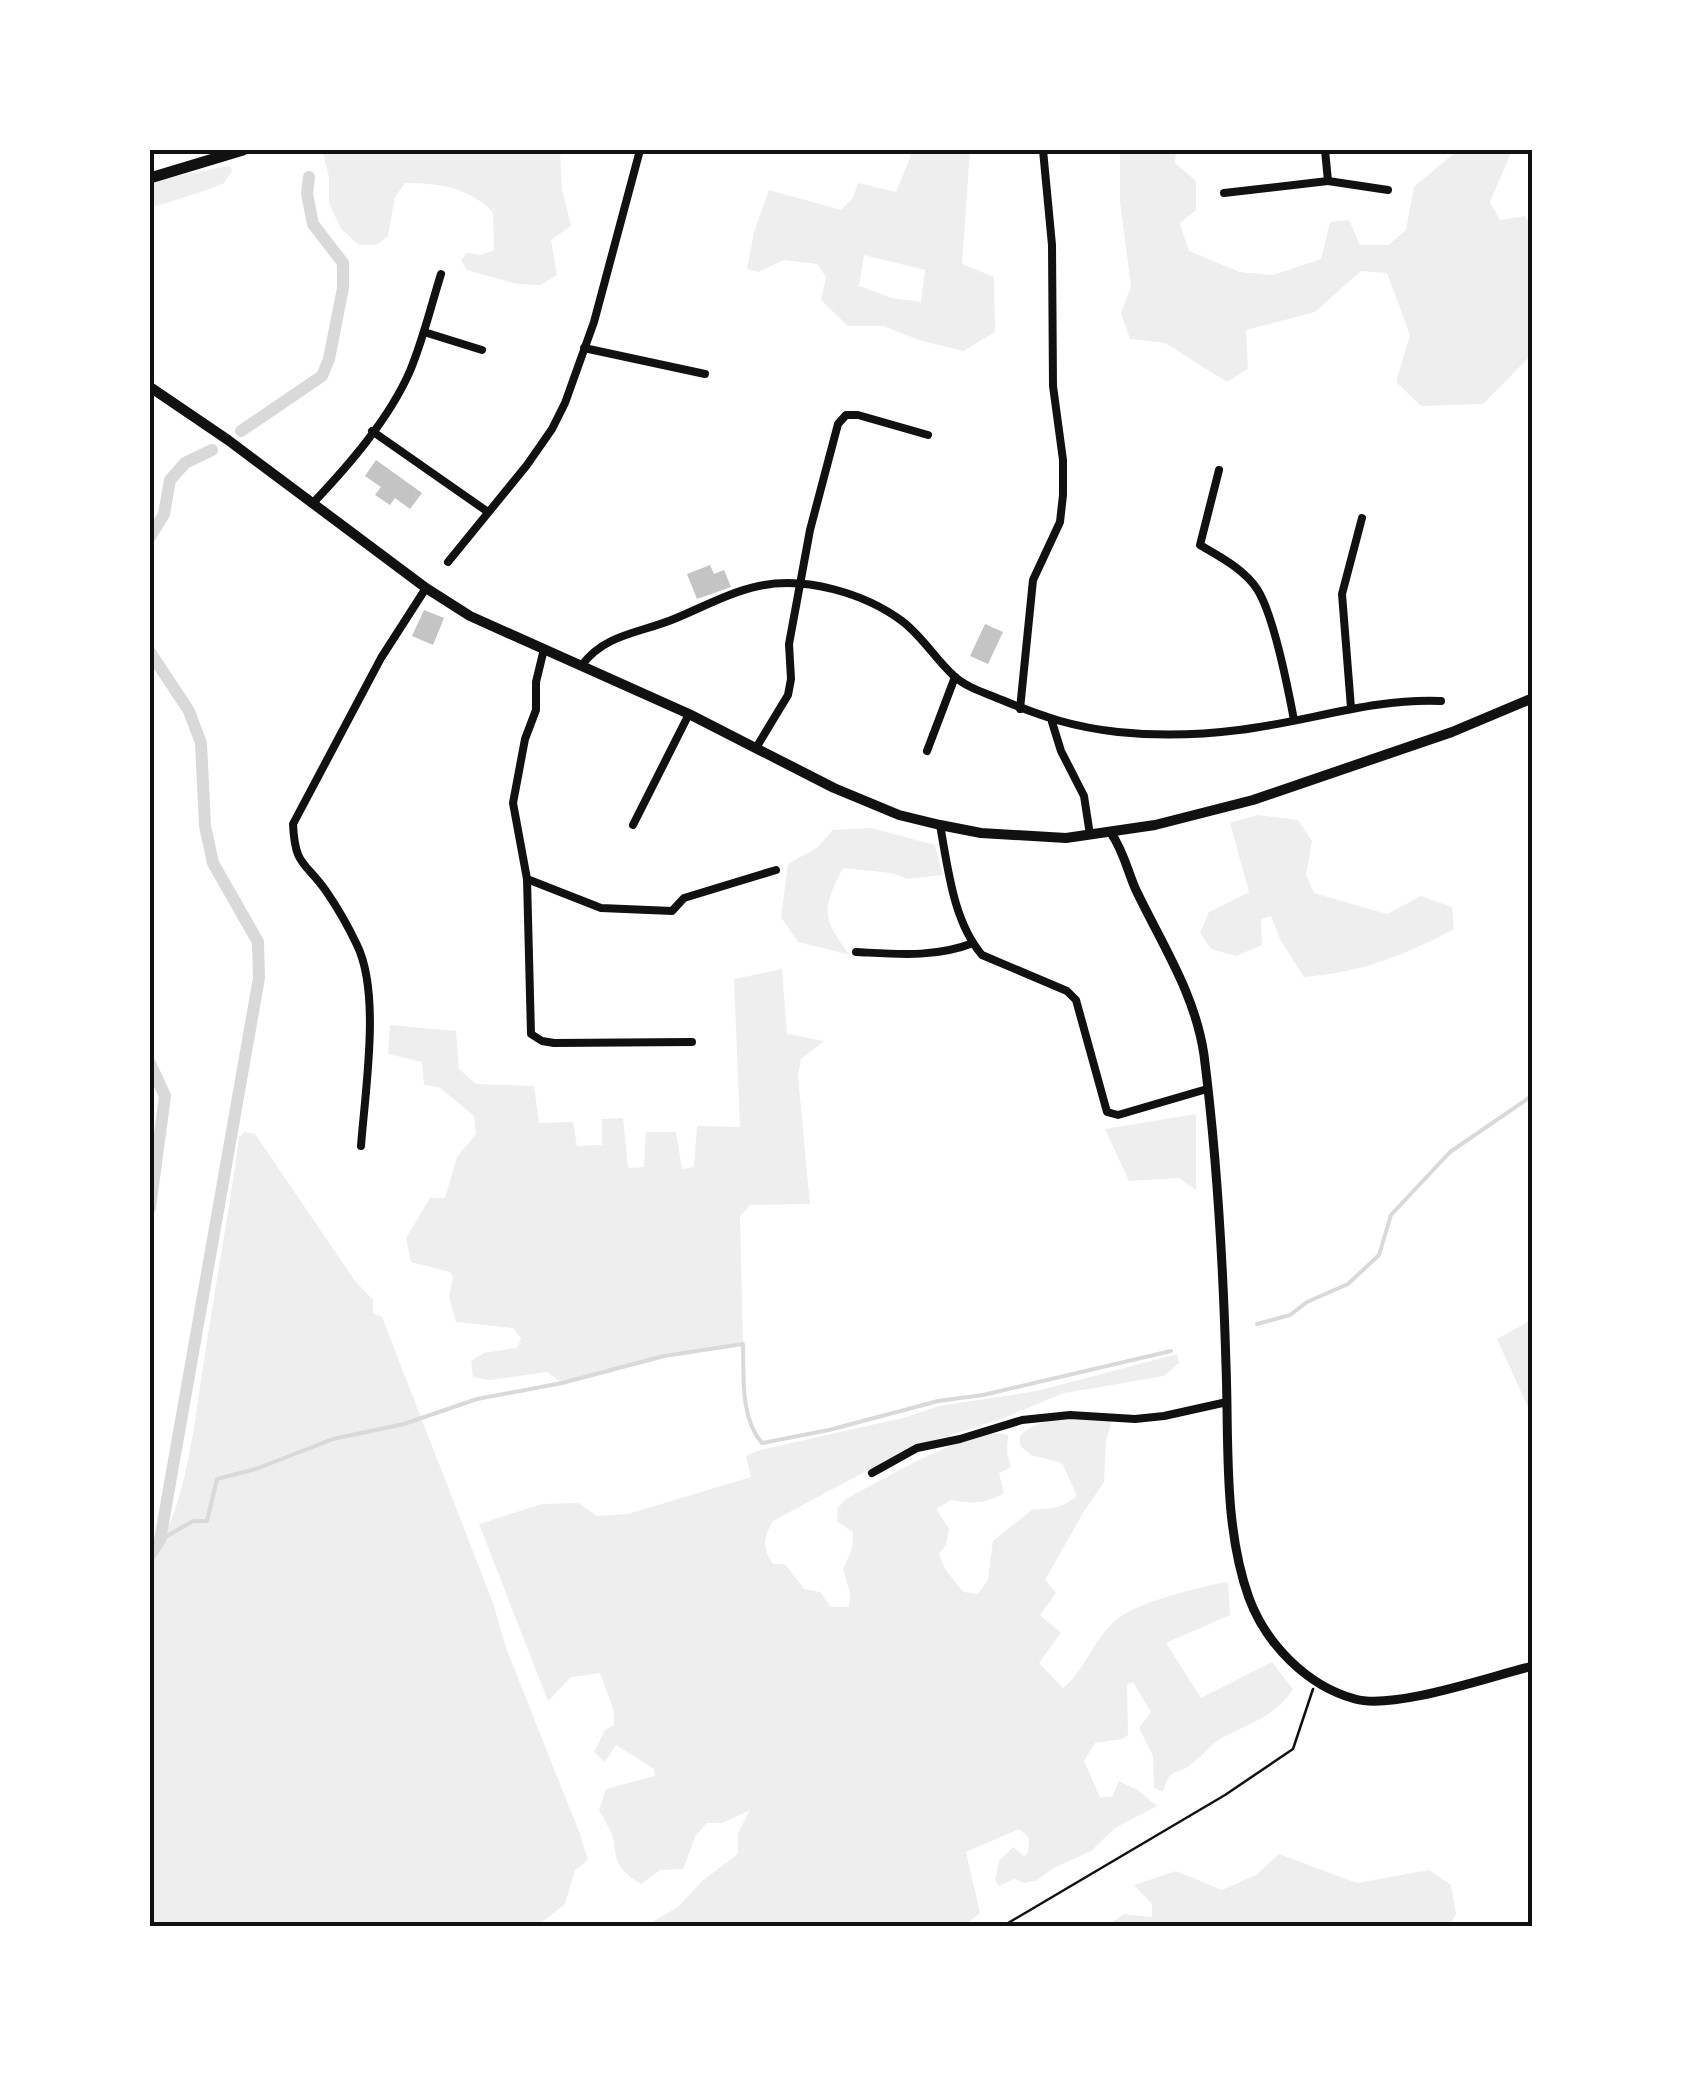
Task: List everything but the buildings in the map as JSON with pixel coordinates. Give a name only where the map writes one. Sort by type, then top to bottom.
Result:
[{"type":"highway","points":[[150,178],[243,150]]},
{"type":"main road","points":[[150,387],[470,616],[689,714],[834,788],[899,814],[940,825],[1012,836],[1090,836],[1111,832],[1253,800],[1452,732],[1533,698]]},
{"type":"street","points":[[448,562],[552,429],[584,348],[640,150]]},
{"type":"street","points":[[1020,709],[1033,580],[1060,522],[1062,495],[1063,460],[1053,386],[1052,244],[1043,150]]},
{"type":"street","points":[[1324,150],[1328,181]]},
{"type":"street","points":[[1224,193],[1328,181],[1388,190]]},
{"type":"street","points":[[314,503],[372,431],[410,371],[441,274]]},
{"type":"street","points":[[424,332],[482,350]]},
{"type":"street","points":[[584,348],[705,374]]},
{"type":"street","points":[[756,748],[788,695],[789,644],[800,583],[838,424],[846,415],[858,415],[928,435]]},
{"type":"street","points":[[372,431],[488,512]]},
{"type":"street","points":[[1219,470],[1200,544],[1244,573],[1259,591],[1286,676],[1294,720]]},
{"type":"street","points":[[1351,708],[1342,594],[1362,518]]},
{"type":"street","points":[[582,665],[594,650],[612,638],[652,628],[754,586],[800,583],[860,598],[893,616],[926,643],[956,677],[1052,722],[1123,733],[1193,734],[1351,708],[1412,700],[1441,701]]},
{"type":"street","points":[[361,1146],[369,979],[358,945],[325,890],[305,870],[294,849],[294,824],[381,658],[426,588]]},
{"type":"street","points":[[544,648],[536,682],[536,710],[525,738],[513,803],[527,879],[531,1034],[554,1043],[692,1042]]},
{"type":"street","points":[[927,750],[956,677]]},
{"type":"street","points":[[633,825],[689,714]]},
{"type":"street","points":[[1052,722],[1061,751],[1084,796],[1090,836]]},
{"type":"street","points":[[940,825],[947,866],[972,944],[982,954],[1067,990],[1076,1000],[1107,1112],[1118,1115],[1207,1089]]},
{"type":"street","points":[[1111,832],[1122,848],[1134,886],[1172,957],[1193,1009],[1203,1052],[1223,1275],[1233,1524],[1251,1602],[1275,1643],[1316,1682],[1360,1701],[1398,1699],[1533,1666]]},
{"type":"street","points":[[527,879],[601,908],[672,910],[684,898],[776,870]]},
{"type":"street","points":[[856,952],[921,954],[972,944]]},
{"type":"street","points":[[872,1473],[917,1448],[960,1440],[1022,1420],[1070,1415],[1135,1419],[1228,1402]]},
{"type":"path","points":[[1003,1926],[1225,1795],[1293,1749],[1316,1682]]},
{"type":"shaded area","points":[[560,150],[562,189],[571,226],[551,240],[557,275],[540,285],[517,284],[467,270],[461,260],[467,253],[481,255],[494,250],[493,212],[463,192],[441,186],[405,183],[395,197],[388,236],[376,245],[359,245],[341,229],[329,203],[329,177],[323,153]]},
{"type":"shaded area","points":[[910,150],[970,150],[962,264],[994,277],[995,332],[963,351],[883,326],[848,326],[821,300],[826,277],[817,264],[784,260],[758,272],[747,269],[754,232],[769,190],[841,210],[853,198],[858,183],[896,192]],"holes":[[[864,255],[925,270],[921,302],[892,298],[859,286]]]},
{"type":"shaded area","points":[[1120,150],[1176,150],[1175,163],[1196,181],[1196,210],[1180,223],[1189,251],[1240,272],[1273,275],[1321,259],[1330,222],[1349,220],[1360,245],[1388,245],[1406,230],[1414,187],[1458,150],[1507,150],[1510,155],[1490,202],[1500,220],[1525,216],[1533,228],[1533,353],[1483,404],[1421,406],[1396,382],[1410,335],[1387,273],[1361,271],[1315,312],[1246,330],[1248,369],[1227,382],[1165,343],[1130,339],[1121,313],[1131,287],[1120,201]]},
{"type":"shaded area","points":[[230,166],[232,171],[224,183],[150,208],[150,181]]},
{"type":"shaded area","points":[[1257,815],[1298,820],[1312,841],[1306,875],[1314,893],[1387,914],[1421,896],[1452,907],[1454,929],[1382,961],[1304,977],[1280,939],[1271,916],[1261,919],[1262,945],[1236,956],[1211,949],[1200,933],[1209,912],[1249,892],[1230,823]]},
{"type":"shaded area","points":[[871,828],[935,845],[943,875],[908,879],[891,873],[843,868],[831,894],[828,913],[834,932],[850,955],[798,942],[781,917],[788,864],[818,847],[833,830]]},
{"type":"shaded area","points":[[782,969],[787,1034],[824,1041],[801,1059],[798,1076],[810,1204],[750,1205],[740,1216],[743,1344],[663,1356],[562,1383],[547,1372],[490,1380],[473,1377],[471,1361],[484,1353],[517,1348],[521,1338],[513,1328],[456,1322],[449,1297],[453,1277],[450,1272],[411,1262],[406,1238],[430,1198],[445,1198],[457,1157],[476,1134],[474,1116],[439,1087],[424,1085],[422,1062],[388,1054],[390,1025],[456,1031],[459,1069],[476,1084],[534,1086],[539,1123],[573,1122],[577,1146],[602,1145],[602,1119],[623,1118],[628,1168],[644,1167],[646,1132],[676,1132],[682,1169],[694,1167],[697,1126],[740,1127],[734,979]]},
{"type":"shaded area","points":[[1196,1114],[1196,1190],[1179,1178],[1129,1181],[1105,1129]]},
{"type":"shaded area","points":[[244,1132],[255,1134],[355,1281],[373,1300],[373,1313],[382,1317],[580,1834],[588,1860],[575,1870],[565,1904],[542,1926],[150,1926],[150,1561],[173,1517],[187,1465],[239,1138]]},
{"type":"shaded area","points":[[1533,1319],[1533,1418],[1497,1339]]},
{"type":"shaded area","points":[[1177,1354],[1179,1363],[1164,1376],[1064,1393],[935,1440],[868,1470],[773,1521],[766,1538],[767,1553],[773,1564],[785,1564],[804,1589],[820,1592],[831,1607],[849,1607],[850,1593],[843,1569],[852,1549],[853,1532],[838,1522],[837,1509],[846,1499],[951,1446],[993,1434],[1008,1435],[1011,1467],[999,1473],[1004,1493],[978,1502],[951,1500],[936,1509],[949,1529],[946,1545],[939,1554],[945,1569],[963,1592],[978,1594],[988,1580],[993,1541],[1033,1509],[1056,1507],[1077,1496],[1062,1463],[1031,1455],[1020,1446],[1020,1436],[1052,1420],[1113,1417],[1106,1441],[1104,1482],[1045,1580],[1056,1593],[1040,1615],[1061,1633],[1039,1663],[1063,1688],[1101,1636],[1125,1614],[1169,1596],[1228,1582],[1230,1615],[1166,1643],[1201,1698],[1272,1662],[1293,1689],[1286,1698],[1271,1712],[1223,1737],[1171,1775],[1163,1792],[1154,1788],[1153,1756],[1139,1728],[1151,1712],[1133,1682],[1127,1685],[1128,1735],[1095,1743],[1084,1761],[1100,1797],[1112,1797],[1119,1781],[1157,1806],[1115,1828],[1091,1851],[1036,1881],[1024,1883],[1014,1879],[999,1886],[995,1880],[999,1861],[1013,1847],[1024,1856],[1028,1852],[1029,1838],[1019,1829],[966,1852],[980,1913],[964,1926],[645,1926],[678,1907],[702,1881],[738,1854],[738,1833],[750,1810],[722,1823],[707,1823],[696,1835],[683,1869],[660,1870],[641,1884],[624,1872],[599,1810],[606,1789],[655,1776],[654,1769],[616,1745],[605,1762],[594,1752],[605,1730],[614,1725],[614,1711],[600,1673],[571,1677],[548,1701],[479,1524],[542,1504],[578,1503],[597,1516],[628,1514],[751,1477],[746,1456],[760,1450],[907,1417],[939,1406],[1037,1391]]},
{"type":"shaded area","points":[[1279,1854],[1357,1883],[1429,1870],[1451,1885],[1456,1914],[1449,1926],[1107,1926],[1124,1914],[1152,1917],[1152,1904],[1134,1885],[1176,1871],[1222,1890],[1256,1875]]},
{"type":"waterway","points":[[241,431],[322,376],[329,359],[343,288],[343,263],[313,224],[307,194],[309,177]]},
{"type":"waterway","points":[[150,537],[164,514],[170,480],[185,463],[212,450]]},
{"type":"waterway","points":[[150,652],[189,711],[201,743],[205,826],[213,863],[258,942],[259,978],[160,1540],[150,1555]]},
{"type":"waterway","points":[[150,1063],[165,1096],[150,1208]]},
{"type":"waterway","points":[[1257,1324],[1290,1315],[1307,1302],[1348,1284],[1379,1255],[1391,1215],[1450,1152],[1533,1095]]},
{"type":"waterway","points":[[160,1540],[193,1521],[207,1521],[217,1479],[256,1469],[333,1439],[404,1424],[477,1399],[562,1383],[664,1356],[743,1344],[747,1409],[762,1443],[1171,1351]]}]
